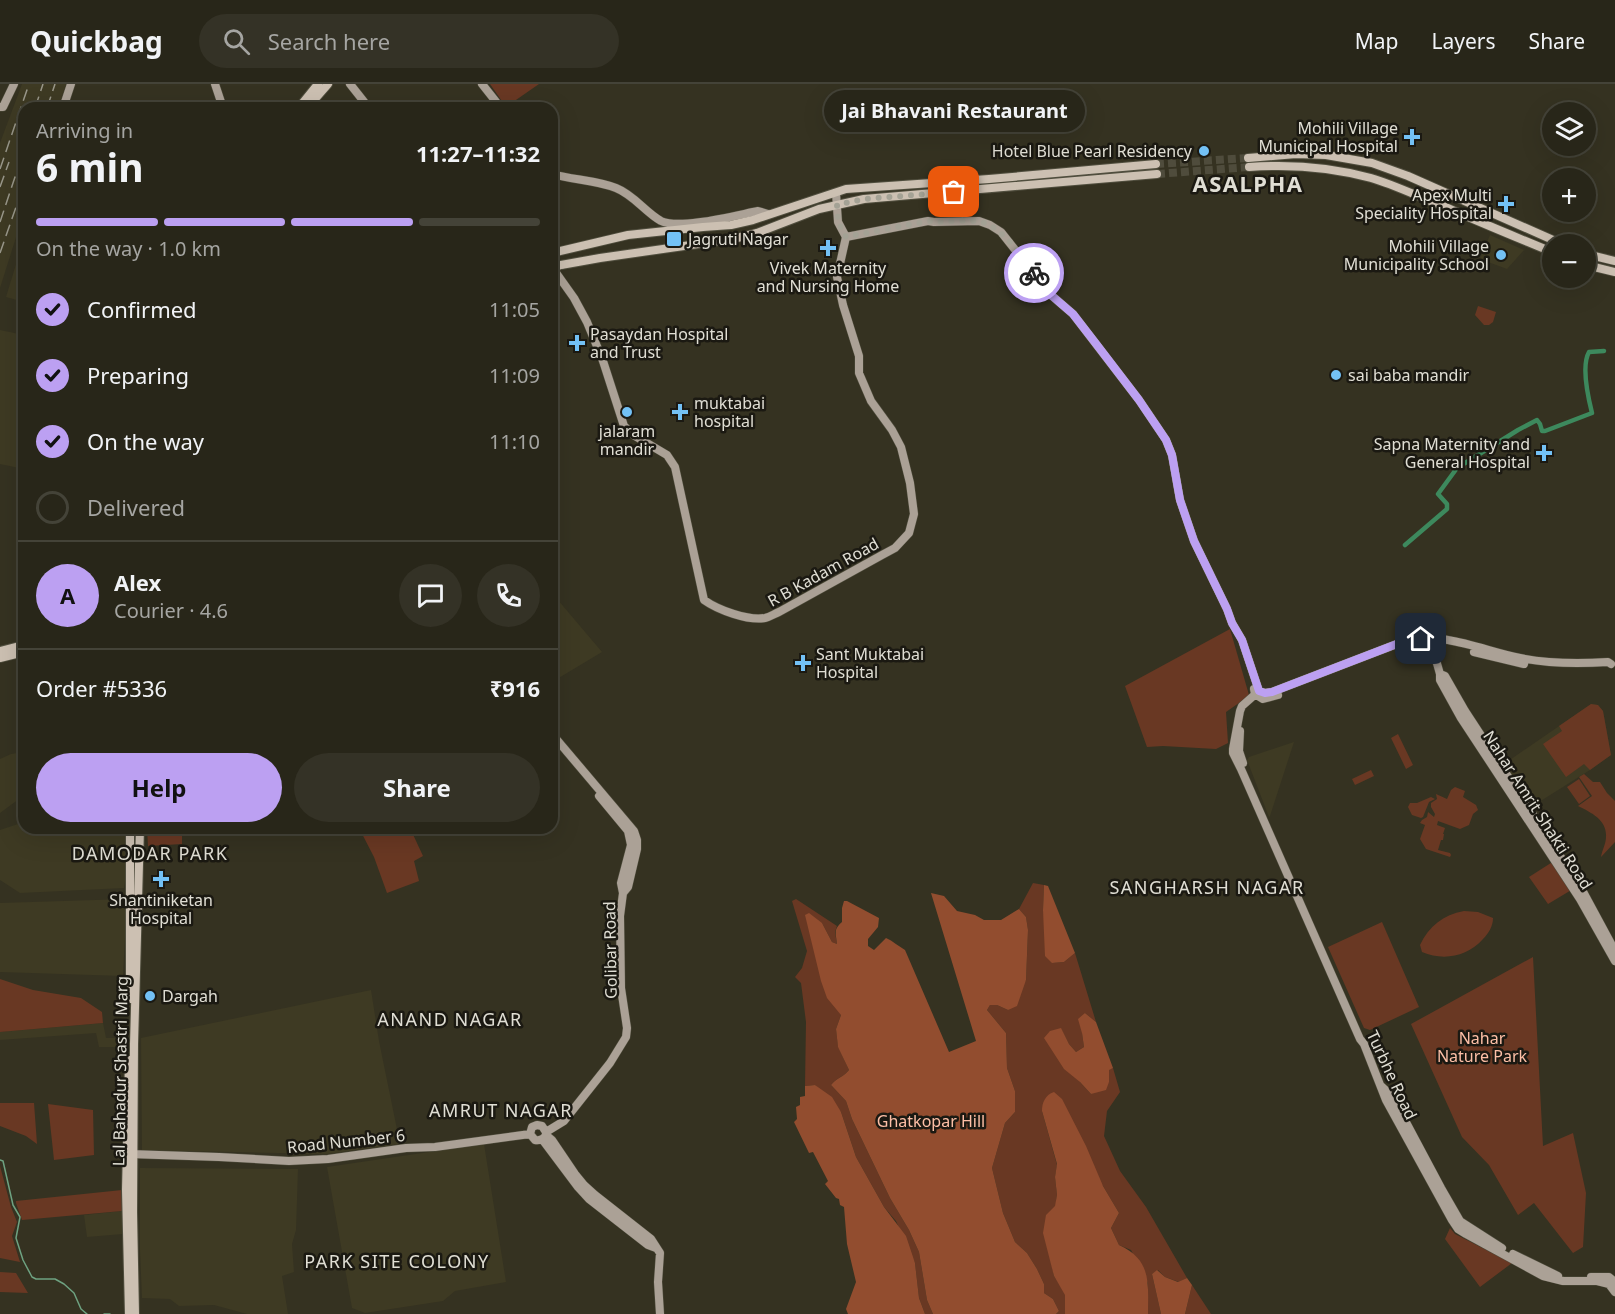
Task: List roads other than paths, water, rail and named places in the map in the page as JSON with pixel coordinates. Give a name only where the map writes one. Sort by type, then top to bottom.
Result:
[{"type":"main road","points":[[303,102],[318,84]]},
{"type":"main road","points":[[312,102],[328,84]]},
{"type":"main road","points":[[1248,158],[1296,154],[1326,155],[1372,163],[1542,235]]},
{"type":"main road","points":[[558,252],[621,237],[731,225],[846,189],[1156,164]]},
{"type":"main road","points":[[1135,165],[1135,176]]},
{"type":"main road","points":[[1249,167],[1287,165],[1372,178],[1542,248]]},
{"type":"main road","points":[[558,266],[623,254],[733,239],[824,208],[864,199],[1157,174]]},
{"type":"main road","points":[[820,197],[824,208]]},
{"type":"main road","points":[[1477,220],[1482,209]]},
{"type":"main road","points":[[621,237],[623,254]]},
{"type":"main road","points":[[1596,256],[1615,261]]},
{"type":"main road","points":[[1596,267],[1615,272]]},
{"type":"main road","points":[[0,651],[18,646]]},
{"type":"main road","points":[[0,658],[18,654]]},
{"type":"main road","name":"Lal Bahadur Shastri Marg","points":[[130,834],[128,1078],[135,1314]]},
{"type":"main road","name":"Lal Bahadur Shastri Marg","points":[[129,1314],[126,1190],[131,1154],[140,834]]},
{"type":"street","points":[[1,109],[14,84]]},
{"type":"street","points":[[65,102],[72,84]]},
{"type":"street","points":[[213,84],[220,102]]},
{"type":"street","points":[[350,84],[364,102]]},
{"type":"street","points":[[482,84],[496,102]]},
{"type":"street","points":[[558,176],[607,184],[629,195],[663,222],[676,224],[758,212],[768,214]]},
{"type":"street","points":[[836,193],[838,222],[846,237],[928,221],[979,221],[990,225],[1001,232],[1051,295],[1073,314],[1133,391],[1166,440],[1172,455],[1180,500],[1194,541],[1242,640],[1263,699],[1274,697],[1411,643],[1430,640],[1504,660],[1545,668],[1575,669],[1613,664]]},
{"type":"street","name":"R B Kadam Road","points":[[558,272],[588,322],[624,426],[635,436],[667,455],[675,467],[704,600],[732,614],[762,618],[779,612],[895,548],[909,533],[912,525],[914,514],[901,447],[872,401],[859,373],[859,356],[843,305],[837,277],[846,237]]},
{"type":"street","name":"Nahar Amrit Shakti Road","points":[[1430,640],[1440,680],[1461,718],[1580,899],[1615,961]]},
{"type":"street","name":"Nahar Amrit Shakti Road","points":[[1440,674],[1445,676],[1465,711],[1581,888],[1615,951]]},
{"type":"street","points":[[1260,694],[1244,711],[1239,742],[1240,757],[1366,1041],[1364,1044]]},
{"type":"street","name":"Turbhe Road","points":[[1260,694],[1242,706],[1237,721],[1233,753],[1346,1009],[1364,1044],[1386,1100],[1461,1226],[1543,1276],[1563,1281],[1597,1281],[1614,1287]]},
{"type":"street","name":"Golibar Road","points":[[530,1134],[531,1129],[537,1125],[542,1126],[545,1135],[564,1122],[610,1064],[626,1037],[627,1028],[621,988],[620,916],[622,893],[628,887],[637,840],[634,831],[558,743]]},
{"type":"street","points":[[558,747],[563,751]]},
{"type":"street","points":[[530,1134],[535,1140],[545,1135],[578,1187],[589,1199],[636,1231],[648,1245],[656,1248],[660,1253],[658,1282],[660,1314]]},
{"type":"street","name":"Road Number 6","points":[[131,1154],[219,1156],[289,1161],[328,1159],[530,1134]]},
{"type":"waterway","points":[[1405,545],[1447,509],[1447,504],[1438,494],[1457,468],[1537,420],[1542,431],[1545,431],[1592,413],[1586,382],[1587,358],[1589,352],[1604,351]]},
{"type":"waterway","points":[[0,1160],[3,1161],[13,1205],[20,1217],[16,1238],[23,1260],[32,1277],[55,1279],[64,1284],[74,1293],[81,1309],[87,1314]]},
{"type":"waterway","points":[[104,1314],[110,1314]]},
{"type":"tunnel","points":[[1156,164],[1248,158]]},
{"type":"tunnel","points":[[1157,174],[1249,167]]},
{"type":"railway","points":[[23,102],[29,84]]},
{"type":"railway","points":[[37,102],[43,84]]},
{"type":"railway","points":[[49,102],[55,84]]},
{"type":"railway","points":[[0,169],[18,116]]},
{"type":"railway","points":[[0,187],[9,162]]},
{"type":"railway","points":[[0,222],[18,168]]},
{"type":"railway","points":[[0,253],[18,201]]},
{"type":"place","name":"Mohili Village Municipal Hospital","points":[[1412,137]]},
{"type":"place","name":"Hotel Blue Pearl Residency","points":[[1204,151]]},
{"type":"place","name":"Jai Bhavani Restaurant","points":[[954,192]]},
{"type":"place","name":"Apex Multi Speciality Hospital","points":[[1506,204]]},
{"type":"place","name":"Jagruti Nagar","points":[[674,239]]},
{"type":"place","name":"Vivek Maternity and Nursing Home","points":[[828,248]]},
{"type":"place","name":"Mohili Village Municipality School","points":[[1501,255]]},
{"type":"place","name":"Pasaydan Hospital and Trust","points":[[577,343]]},
{"type":"place","name":"sai baba mandir","points":[[1336,375]]},
{"type":"place","name":"jalaram mandir","points":[[627,412]]},
{"type":"place","name":"muktabai hospital","points":[[680,412]]},
{"type":"place","name":"Sapna Maternity and General Hospital","points":[[1544,453]]},
{"type":"place","name":"Sant Muktabai Hospital","points":[[803,663]]},
{"type":"place","name":"Shantiniketan Hospital","points":[[161,879]]},
{"type":"place","name":"Dargah","points":[[150,996]]},
{"type":"district","name":"ASALPHA","points":[[1248,183]]},
{"type":"district","name":"DAMODAR PARK","points":[[150,853]]},
{"type":"district","name":"SANGHARSH NAGAR","points":[[1207,887]]},
{"type":"district","name":"ANAND NAGAR","points":[[450,1019]]},
{"type":"district","name":"AMRUT NAGAR","points":[[501,1110]]},
{"type":"district","name":"PARK SITE COLONY","points":[[397,1261]]},
{"type":"park label","name":"Nahar Nature Park","points":[[1482,1047]]},
{"type":"park label","name":"Ghatkopar Hill","points":[[931,1121]]}]
